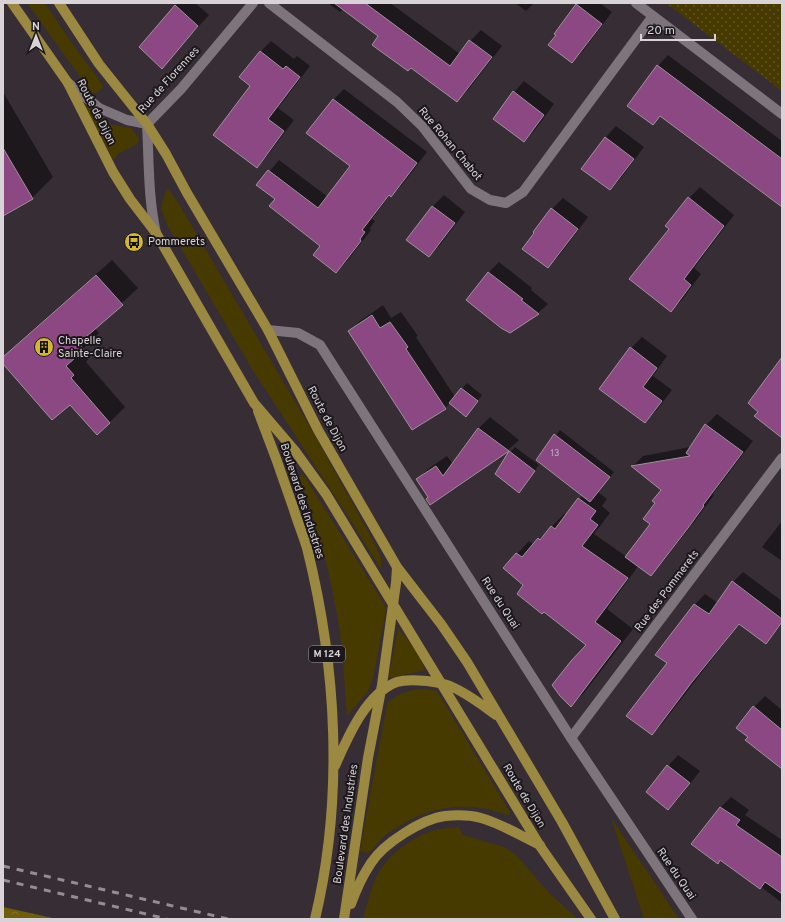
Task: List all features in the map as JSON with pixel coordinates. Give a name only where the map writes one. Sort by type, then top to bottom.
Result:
[{"type":"main road","name":"Route de Dijon","points":[[12,3],[68,83],[113,172],[130,199],[156,233],[254,402],[295,451],[326,494],[540,846],[591,919]]},
{"type":"main road","name":"Route de Dijon","points":[[59,3],[99,64],[147,124],[268,330],[318,430],[397,567],[441,624],[467,662],[562,822],[615,919]]},
{"type":"main road","name":"Boulevard des Industries","points":[[254,402],[279,464],[306,546],[320,608],[330,682],[334,770],[325,871],[316,917]]},
{"type":"main road","name":"Boulevard des Industries","points":[[345,919],[368,758],[393,605],[397,567]]},
{"type":"main road","name":"Route de Dijon","points":[[334,770],[357,721],[380,692],[396,682],[415,680],[441,682],[466,694],[500,718]]},
{"type":"main road","name":"Boulevard des Industries","points":[[345,919],[355,892],[372,862],[389,844],[422,823],[444,816],[481,818],[504,827],[540,846]]},
{"type":"street","name":"Rue de Florennes","points":[[68,83],[99,108],[127,120],[147,124],[180,89],[253,3]]},
{"type":"street","name":"Rue Rohan Chabot","points":[[269,3],[397,102],[422,126],[471,189],[490,200],[506,203],[523,192],[653,16]]},
{"type":"street","points":[[636,3],[782,114]]},
{"type":"street","name":"Route de Dijon","points":[[147,124],[150,192],[156,233]]},
{"type":"street","name":"Rue du Quai","points":[[268,330],[298,333],[320,345],[572,738],[692,919]]},
{"type":"street","name":"Rue des Pommerets","points":[[572,738],[782,458]]},
{"type":"shaded area","points":[[27,3],[45,3],[102,84],[103,88],[96,93],[92,93]]},
{"type":"shaded area","points":[[666,3],[782,3],[782,91]]},
{"type":"shaded area","points":[[87,105],[96,116],[108,124],[131,128],[139,139],[137,144],[119,153],[115,159],[112,158],[82,107]]},
{"type":"shaded area","points":[[168,188],[179,204],[314,434],[377,548],[381,558],[381,569],[252,369],[168,226],[163,215],[162,203]]},
{"type":"shaded area","points":[[302,474],[384,604],[386,610],[373,678],[368,691],[347,716],[342,649],[336,606],[326,562],[300,479],[300,475]]},
{"type":"shaded area","points":[[398,628],[419,654],[425,670],[391,678],[389,676]]},
{"type":"shaded area","points":[[424,689],[437,691],[510,812],[510,815],[469,807],[435,810],[413,818],[387,834],[369,853],[360,851],[387,704],[404,692]]},
{"type":"shaded area","points":[[611,818],[679,919],[644,919]]},
{"type":"shaded area","points":[[459,827],[463,835],[504,847],[516,855],[550,894],[578,919],[363,919],[376,878],[385,864],[397,851],[426,833]]},
{"type":"green space","points":[[3,907],[57,919],[3,919]]},
{"type":"building","points":[[334,3],[365,3],[450,66],[469,40],[492,57],[457,102],[411,68],[408,71],[372,45],[378,36]]},
{"type":"building","points":[[576,4],[602,24],[572,63],[548,45],[556,35],[554,34]]},
{"type":"building","points":[[175,5],[198,26],[162,69],[139,47]]},
{"type":"building","points":[[260,51],[283,69],[286,66],[300,77],[268,119],[284,131],[257,168],[213,135],[250,86],[239,77]]},
{"type":"building","points":[[657,65],[782,159],[782,207],[660,116],[653,125],[627,106]]},
{"type":"building","points":[[513,91],[544,115],[524,142],[493,119]]},
{"type":"building","points":[[333,99],[417,163],[391,197],[389,195],[362,230],[365,232],[360,239],[361,241],[336,273],[313,255],[320,246],[269,206],[275,199],[256,185],[268,170],[318,208],[350,166],[306,133]]},
{"type":"building","points":[[605,137],[634,159],[610,190],[581,169]]},
{"type":"building","points":[[3,148],[33,199],[3,216]]},
{"type":"building","points":[[688,197],[724,226],[684,279],[691,285],[671,312],[629,279],[669,229],[665,226]]},
{"type":"building","points":[[432,206],[455,223],[429,257],[406,240]]},
{"type":"building","points":[[551,208],[578,229],[548,268],[522,249]]},
{"type":"building","points":[[488,272],[523,299],[521,300],[539,314],[510,333],[501,328],[466,300]]},
{"type":"building","name":"Chapelle Sainte-Claire","points":[[96,275],[123,305],[79,343],[84,350],[66,366],[74,375],[71,378],[110,423],[97,435],[70,405],[52,420],[3,364],[3,357]]},
{"type":"building","points":[[372,315],[380,328],[390,322],[408,347],[406,349],[446,409],[412,430],[348,331]]},
{"type":"building","points":[[630,347],[657,368],[643,387],[662,401],[645,423],[599,389]]},
{"type":"building","points":[[782,357],[782,438],[754,416],[758,412],[748,403]]},
{"type":"building","points":[[461,388],[478,401],[466,417],[449,403]]},
{"type":"building","points":[[705,424],[743,452],[651,576],[625,557],[650,524],[643,519],[655,503],[652,501],[661,490],[631,466],[690,456],[686,453]]},
{"type":"building","points":[[478,428],[509,451],[430,505],[426,499],[428,497],[416,479],[436,466],[443,476]]},
{"type":"building","points":[[554,434],[610,477],[590,502],[536,460]]},
{"type":"building","points":[[509,451],[535,471],[519,493],[495,474]]},
{"type":"building","points":[[578,498],[596,511],[590,519],[598,525],[582,546],[628,578],[595,622],[621,641],[571,707],[552,685],[586,645],[544,612],[542,614],[517,594],[523,585],[503,568],[516,553],[522,557],[538,538],[540,540],[551,526],[555,529]]},
{"type":"building","points":[[732,581],[782,619],[782,622],[766,644],[739,624],[692,682],[652,735],[626,716],[667,663],[655,655],[694,604],[709,614]]},
{"type":"building","points":[[753,706],[782,730],[782,769],[745,740],[748,737],[736,728]]},
{"type":"building","points":[[667,765],[690,783],[668,810],[646,792]]},
{"type":"building","points":[[720,807],[740,820],[736,825],[782,857],[782,894],[765,882],[760,889],[720,860],[718,864],[691,844]]},
{"type":"railway","points":[[3,866],[228,919]]},
{"type":"railway","points":[[3,880],[167,919]]},
{"type":"place","name":"Pommerets","points":[[134,242]]},
{"type":"place","name":"Chapelle Sainte-Claire","points":[[44,347]]}]
